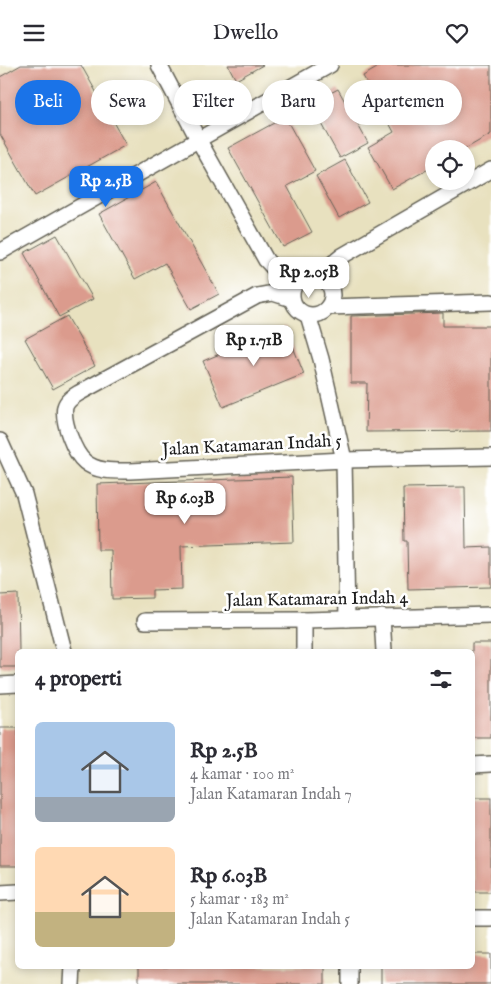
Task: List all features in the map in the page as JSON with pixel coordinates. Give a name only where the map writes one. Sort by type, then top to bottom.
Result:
[{"type":"street","points":[[158,65],[266,261],[292,294],[298,309],[308,315],[319,314],[328,307],[332,296],[330,285],[321,277],[310,275],[299,279],[292,294]]},
{"type":"street","points":[[0,252],[330,65]]},
{"type":"street","points":[[321,277],[342,256],[491,170]]},
{"type":"street","name":"Jalan Katamaran Indah 5","points":[[292,294],[273,293],[257,296],[70,399],[65,407],[69,435],[84,461],[100,469],[130,471],[344,460],[491,457]]},
{"type":"street","points":[[328,307],[491,302]]},
{"type":"street","points":[[308,315],[323,368],[344,460],[347,619]]},
{"type":"street","points":[[0,441],[24,494],[63,649]]},
{"type":"street","name":"Jalan Katamaran Indah 4","points":[[144,621],[304,620],[491,615]]},
{"type":"street","points":[[382,617],[384,649]]},
{"type":"street","points":[[304,620],[304,649]]},
{"type":"street","points":[[0,685],[15,684]]},
{"type":"street","points":[[475,765],[491,764]]},
{"type":"street","points":[[0,893],[15,892]]},
{"type":"street","points":[[475,918],[491,918]]},
{"type":"street","points":[[72,984],[73,969]]},
{"type":"street","points":[[350,969],[350,984]]},
{"type":"building","points":[[21,65],[81,65],[91,83],[91,125],[115,125],[126,145],[35,196],[0,134],[0,77]]},
{"type":"building","points":[[228,65],[263,65],[236,80]]},
{"type":"building","points":[[382,65],[491,65],[491,134],[475,143],[475,140],[425,140],[425,171],[392,189],[368,147],[394,132],[390,125],[462,125],[462,80],[365,80],[363,76]]},
{"type":"building","points":[[338,89],[344,100],[344,125],[358,125],[368,143],[340,158],[322,125],[334,125],[334,91]]},
{"type":"building","points":[[270,125],[289,125],[315,171],[287,186],[312,232],[283,247],[228,148]]},
{"type":"building","points":[[345,160],[368,202],[339,218],[316,176]]},
{"type":"building","points":[[156,182],[219,294],[191,309],[165,263],[135,279],[99,214]]},
{"type":"building","points":[[57,235],[93,299],[59,317],[24,253]]},
{"type":"building","points":[[443,313],[443,326],[491,326],[491,431],[366,432],[367,383],[351,383],[351,316]]},
{"type":"building","points":[[67,316],[95,366],[53,389],[25,339]]},
{"type":"building","points":[[285,327],[304,374],[223,407],[203,361]]},
{"type":"building","points":[[292,477],[294,542],[181,546],[182,589],[152,590],[152,598],[112,599],[111,550],[98,550],[97,484]]},
{"type":"building","points":[[465,487],[466,548],[491,547],[491,587],[408,589],[407,541],[404,541],[403,488]]},
{"type":"building","points":[[18,594],[19,649],[15,649],[15,667],[0,667],[0,595]]},
{"type":"building","points":[[472,643],[491,643],[491,738],[475,738],[475,649],[472,649]]},
{"type":"building","points":[[0,728],[15,728],[15,866],[0,866]]},
{"type":"building","points":[[475,798],[491,798],[491,892],[475,892]]},
{"type":"building","points":[[475,954],[491,954],[491,984],[381,984],[381,969],[475,969]]},
{"type":"building","points":[[139,969],[325,969],[325,984],[139,984]]}]
